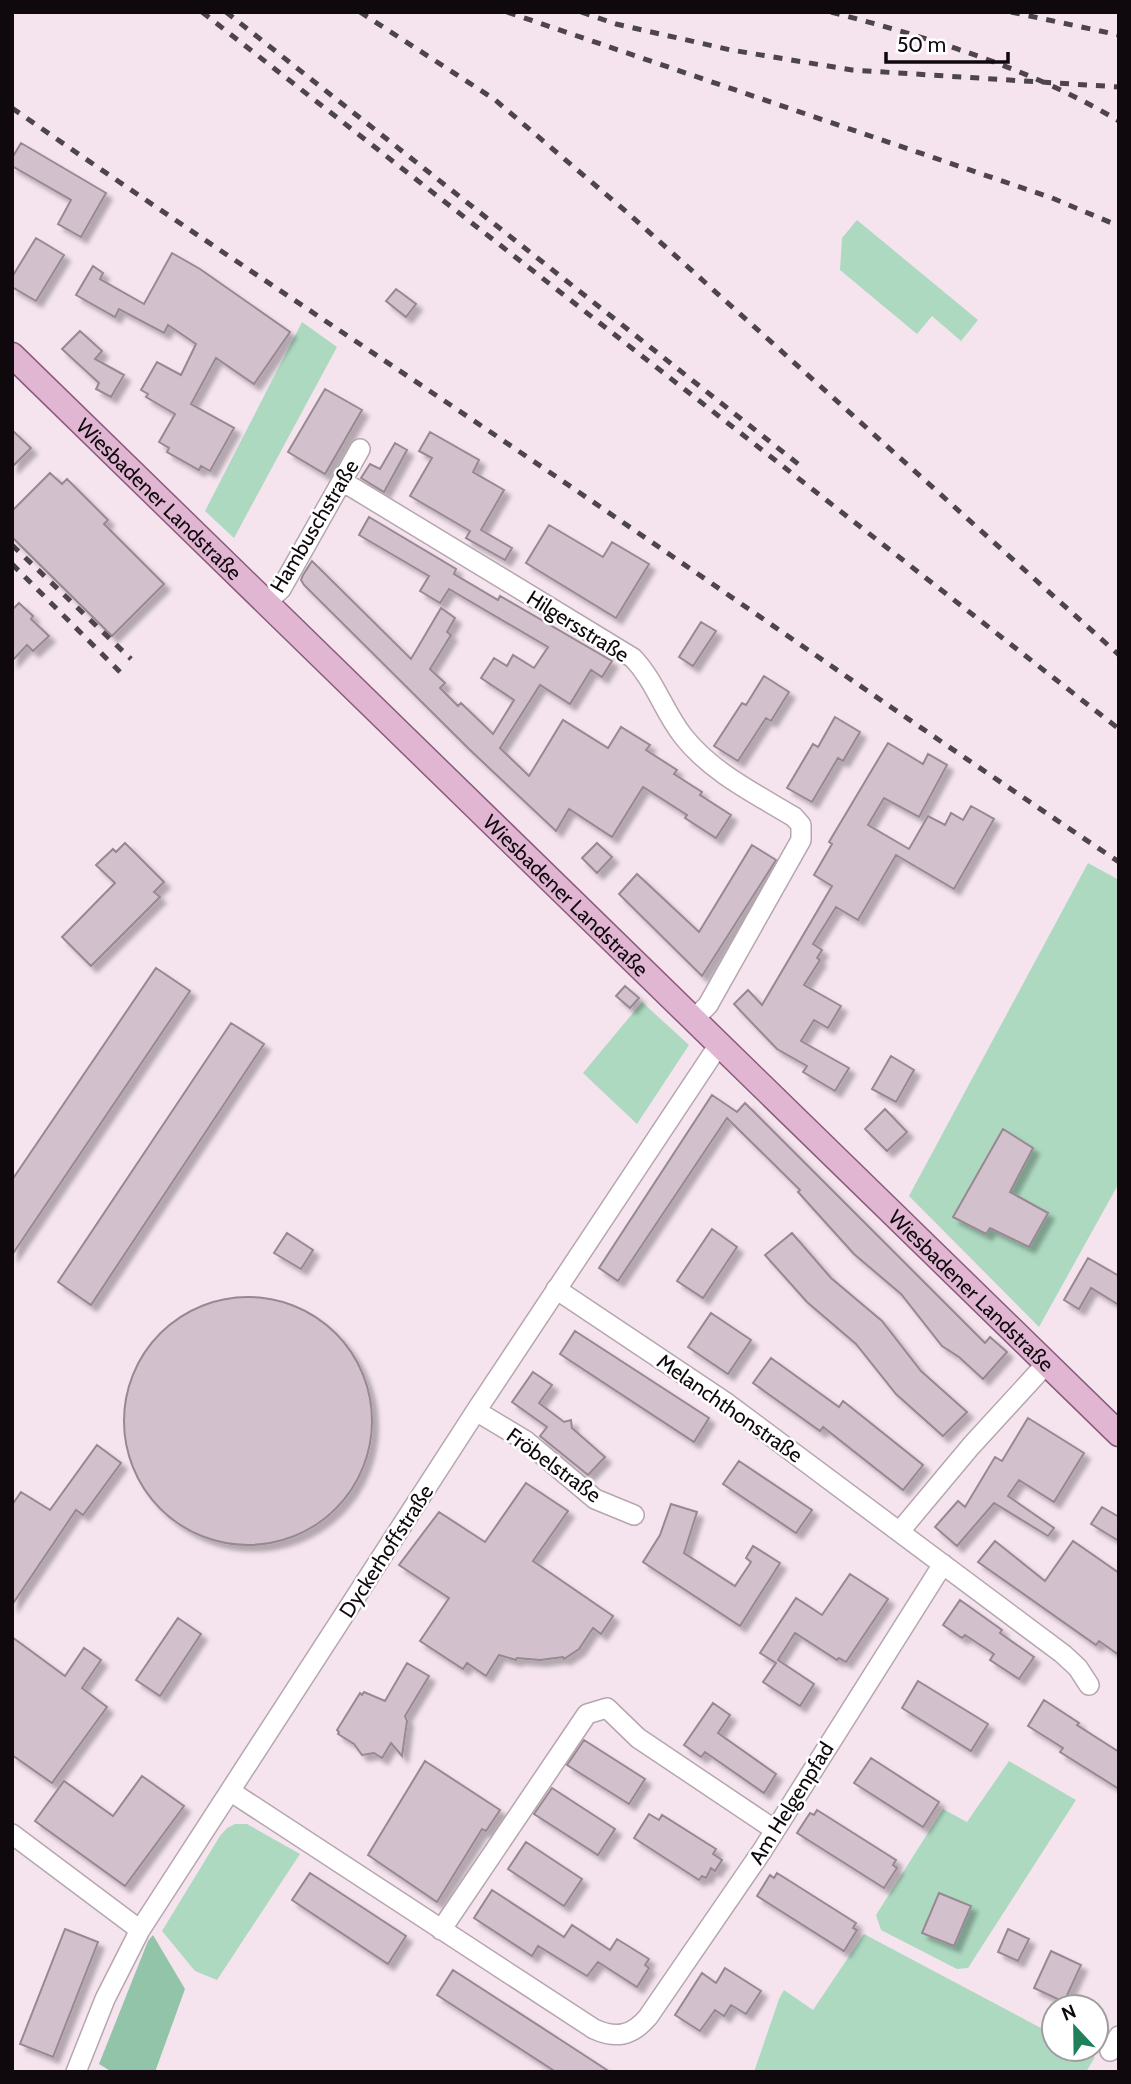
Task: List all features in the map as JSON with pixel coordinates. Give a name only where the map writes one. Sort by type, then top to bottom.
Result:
[{"type":"main road","name":"Wiesbadener Landstraße","points":[[12,355],[1119,1434]]},
{"type":"street","name":"Hambuschstraße","points":[[267,603],[281,589],[360,449]]},
{"type":"street","name":"Hilgersstraße","points":[[342,481],[633,658],[691,747],[733,780],[794,817],[801,825],[801,840],[709,1005],[694,1019]]},
{"type":"street","name":"Dyckerhoffstraße","points":[[76,2072],[105,1999],[140,1930],[476,1411],[720,1043]]},
{"type":"street","name":"Melanchthonstraße","points":[[556,1289],[728,1404],[900,1531],[1063,1654],[1078,1668],[1089,1685]]},
{"type":"street","points":[[900,1531],[971,1446],[1047,1363]]},
{"type":"street","name":"Fröbelstraße","points":[[476,1411],[526,1441],[595,1499],[634,1515]]},
{"type":"street","name":"Am Helgenpfad","points":[[441,1930],[594,2029],[606,2034],[629,2034],[648,2017],[775,1830],[943,1564]]},
{"type":"street","points":[[230,1791],[441,1930],[587,1714],[607,1708],[638,1738],[775,1830]]},
{"type":"street","points":[[12,1834],[140,1930]]},
{"type":"green space","points":[[857,220],[978,320],[961,341],[932,316],[917,334],[840,270],[842,238]]},
{"type":"green space","points":[[302,322],[337,347],[234,538],[205,511]]},
{"type":"green space","points":[[1088,863],[1119,880],[1119,1183],[1039,1327],[909,1196]]},
{"type":"green space","points":[[642,1002],[689,1045],[637,1124],[583,1073]]},
{"type":"green space","points":[[1009,1761],[1076,1800],[968,1968],[957,1969],[881,1930],[876,1915],[943,1809],[967,1822]]},
{"type":"green space","points":[[235,1824],[247,1824],[300,1854],[217,1980],[195,1971],[162,1931],[220,1836]]},
{"type":"green space","points":[[864,1934],[1040,2028],[1040,2063],[1091,2063],[1086,2072],[754,2072],[784,1990],[813,2010]]},
{"type":"green space","points":[[153,1935],[185,1989],[155,2072],[112,2072],[99,2064],[148,1941]]},
{"type":"building","points":[[21,143],[106,193],[81,237],[58,224],[71,200],[12,166],[12,158]]},
{"type":"building","points":[[36,238],[64,255],[36,301],[12,287],[12,277]]},
{"type":"building","points":[[172,253],[200,269],[290,332],[254,384],[216,358],[191,404],[234,428],[210,471],[201,466],[199,470],[167,452],[169,448],[159,442],[175,414],[146,397],[148,394],[141,390],[157,362],[181,375],[196,344],[168,325],[164,333],[119,309],[115,317],[76,295],[93,266],[103,273],[100,279],[144,304]]},
{"type":"building","points":[[396,289],[416,304],[406,317],[386,301]]},
{"type":"building","points":[[80,331],[102,351],[95,359],[124,375],[111,397],[96,389],[99,383],[62,349]]},
{"type":"building","points":[[325,389],[362,410],[325,474],[288,452]]},
{"type":"building","points":[[12,430],[31,448],[12,467]]},
{"type":"building","points":[[430,432],[479,460],[473,472],[504,490],[481,530],[512,548],[505,560],[466,538],[470,531],[410,496],[432,458],[419,451]]},
{"type":"building","points":[[395,443],[407,450],[384,492],[361,478],[370,464],[380,469]]},
{"type":"building","points":[[50,473],[62,484],[67,479],[108,520],[104,524],[164,584],[112,636],[12,537],[12,511]]},
{"type":"building","points":[[369,517],[456,569],[454,574],[498,600],[500,596],[612,661],[602,677],[591,670],[570,704],[540,685],[500,748],[529,776],[563,720],[608,748],[621,727],[650,745],[646,750],[677,770],[674,774],[702,792],[700,795],[731,815],[716,838],[685,818],[687,815],[643,787],[612,837],[569,809],[556,831],[469,749],[301,580],[312,561],[411,659],[441,608],[455,618],[447,632],[451,635],[430,669],[445,683],[440,688],[458,706],[461,703],[493,734],[514,700],[481,678],[494,658],[507,666],[513,655],[534,668],[548,647],[449,589],[440,603],[420,591],[429,576],[359,535]]},
{"type":"building","points":[[549,525],[603,557],[612,542],[649,564],[616,618],[526,563]]},
{"type":"building","points":[[19,603],[49,636],[33,651],[27,645],[12,661],[12,610]]},
{"type":"building","points":[[701,622],[716,631],[693,666],[679,657]]},
{"type":"building","points":[[764,676],[789,692],[771,721],[766,718],[738,761],[714,746],[742,703],[746,705]]},
{"type":"building","points":[[835,717],[860,732],[843,761],[838,758],[812,802],[787,788],[813,744],[818,747]]},
{"type":"building","points":[[888,743],[923,764],[928,754],[947,765],[919,817],[884,798],[868,825],[909,849],[928,816],[945,825],[951,813],[963,820],[971,806],[994,819],[954,889],[896,855],[858,920],[836,907],[813,944],[822,950],[817,958],[820,960],[804,985],[841,1006],[828,1028],[814,1020],[801,1041],[849,1068],[835,1091],[803,1072],[807,1066],[777,1049],[734,1004],[748,990],[762,1005],[832,886],[814,875],[832,844],[829,842]]},
{"type":"building","points":[[125,843],[164,882],[154,892],[160,897],[91,966],[62,937],[115,883],[96,865],[113,849],[116,852]]},
{"type":"building","points":[[597,843],[612,857],[597,873],[582,858]]},
{"type":"building","points":[[752,845],[776,860],[702,976],[619,894],[637,874],[699,932]]},
{"type":"building","points":[[156,968],[190,991],[12,1255],[12,1180]]},
{"type":"building","points":[[625,986],[639,998],[630,1008],[616,996]]},
{"type":"building","points":[[231,1023],[264,1044],[91,1305],[58,1282]]},
{"type":"building","points":[[891,1056],[914,1070],[896,1102],[872,1089]]},
{"type":"building","points":[[712,1095],[737,1112],[745,1103],[985,1343],[990,1337],[1007,1352],[983,1379],[942,1346],[901,1294],[854,1254],[798,1192],[800,1190],[727,1118],[618,1281],[599,1268]]},
{"type":"building","points":[[885,1109],[907,1132],[887,1151],[865,1129]]},
{"type":"building","points":[[1003,1129],[1033,1148],[1010,1192],[1048,1213],[1029,1247],[990,1228],[986,1234],[953,1217]]},
{"type":"building","points":[[712,1229],[737,1247],[703,1298],[677,1281]]},
{"type":"building","points":[[287,1233],[313,1250],[301,1269],[274,1253]]},
{"type":"building","points":[[792,1233],[831,1278],[882,1321],[921,1371],[967,1412],[943,1436],[896,1394],[856,1344],[807,1302],[765,1255]]},
{"type":"building","points":[[1088,1258],[1119,1276],[1119,1305],[1091,1288],[1079,1309],[1064,1300]]},
{"type":"building","points":[[236,1297],[260,1297],[307,1311],[336,1333],[363,1373],[370,1397],[370,1445],[363,1469],[336,1509],[296,1536],[260,1545],[236,1545],[189,1531],[169,1517],[152,1500],[138,1480],[129,1457],[124,1433],[124,1409],[138,1362],[152,1342],[169,1325],[189,1311],[212,1302]]},
{"type":"building","points":[[711,1313],[751,1340],[728,1374],[688,1347]]},
{"type":"building","points":[[575,1331],[709,1418],[694,1442],[560,1354]]},
{"type":"building","points":[[771,1358],[839,1407],[843,1401],[923,1465],[903,1490],[823,1427],[820,1431],[753,1383]]},
{"type":"building","points":[[533,1372],[552,1385],[539,1403],[564,1422],[571,1420],[572,1428],[605,1457],[588,1475],[540,1436],[547,1427],[512,1402]]},
{"type":"building","points":[[1028,1418],[1084,1453],[1054,1502],[1019,1480],[1008,1496],[1054,1528],[1048,1536],[994,1503],[957,1546],[935,1527],[958,1501],[965,1507],[995,1457],[1002,1461]]},
{"type":"building","points":[[97,1445],[121,1463],[83,1515],[76,1510],[12,1605],[12,1505],[21,1492],[50,1510]]},
{"type":"building","points":[[739,1461],[812,1510],[796,1533],[723,1484]]},
{"type":"building","points":[[526,1483],[568,1511],[533,1561],[613,1616],[601,1634],[593,1628],[579,1649],[564,1659],[516,1660],[499,1655],[486,1676],[467,1663],[463,1669],[420,1641],[449,1598],[399,1565],[439,1512],[485,1542]]},
{"type":"building","points":[[671,1504],[697,1512],[684,1553],[735,1586],[751,1562],[746,1558],[753,1546],[780,1563],[740,1626],[643,1562],[660,1535]]},
{"type":"building","points":[[1102,1507],[1119,1517],[1119,1541],[1091,1524]]},
{"type":"building","points":[[995,1541],[1045,1581],[1073,1541],[1119,1573],[1119,1655],[1099,1641],[1096,1645],[978,1562]]},
{"type":"building","points":[[850,1574],[888,1599],[846,1662],[839,1658],[837,1660],[795,1633],[778,1660],[814,1684],[800,1706],[763,1682],[776,1663],[760,1653],[796,1598],[822,1615]]},
{"type":"building","points":[[960,1600],[1034,1657],[1019,1679],[990,1660],[994,1654],[965,1635],[962,1638],[943,1625]]},
{"type":"building","points":[[178,1618],[201,1634],[160,1696],[136,1680]]},
{"type":"building","points":[[12,1637],[65,1676],[84,1648],[101,1660],[82,1688],[107,1707],[52,1783],[12,1755]]},
{"type":"building","points":[[407,1663],[429,1676],[405,1716],[407,1721],[402,1756],[391,1743],[382,1758],[374,1753],[362,1755],[354,1744],[338,1734],[337,1730],[360,1693],[362,1695],[364,1692],[385,1701]]},
{"type":"building","points":[[918,1681],[988,1724],[971,1751],[902,1708]]},
{"type":"building","points":[[1044,1700],[1119,1752],[1119,1789],[1060,1752],[1063,1748],[1028,1726]]},
{"type":"building","points":[[713,1703],[730,1715],[718,1733],[776,1774],[764,1793],[705,1752],[701,1757],[684,1745]]},
{"type":"building","points":[[584,1740],[645,1779],[629,1804],[567,1765]]},
{"type":"building","points":[[871,1758],[939,1802],[923,1827],[854,1783]]},
{"type":"building","points":[[425,1761],[500,1810],[486,1831],[482,1829],[437,1902],[368,1855]]},
{"type":"building","points":[[142,1776],[184,1806],[125,1886],[35,1821],[64,1781],[113,1816]]},
{"type":"building","points":[[552,1788],[615,1829],[598,1855],[534,1814]]},
{"type":"building","points":[[817,1810],[896,1860],[893,1865],[897,1868],[884,1888],[797,1833],[810,1813],[814,1815]]},
{"type":"building","points":[[649,1814],[659,1820],[662,1815],[716,1849],[713,1854],[722,1860],[715,1871],[711,1868],[706,1878],[702,1876],[699,1880],[634,1838]]},
{"type":"building","points":[[526,1842],[582,1879],[564,1906],[508,1869]]},
{"type":"building","points":[[310,1873],[406,1936],[388,1964],[292,1900]]},
{"type":"building","points":[[777,1873],[856,1923],[853,1928],[857,1930],[844,1951],[757,1896],[770,1875],[774,1878]]},
{"type":"building","points":[[492,1890],[564,1937],[572,1925],[610,1950],[617,1939],[649,1959],[645,1965],[649,1968],[637,1987],[598,1962],[587,1976],[538,1946],[532,1956],[474,1918]]},
{"type":"building","points":[[939,1893],[971,1906],[954,1946],[922,1933]]},
{"type":"building","points":[[65,1929],[98,1942],[53,2057],[20,2044]]},
{"type":"building","points":[[1008,1929],[1029,1939],[1018,1961],[998,1952]]},
{"type":"building","points":[[1051,1951],[1081,1965],[1068,1993],[1045,1993],[1034,1988]]},
{"type":"building","points":[[725,1968],[761,1991],[746,2014],[731,2005],[724,2016],[715,2010],[700,2031],[675,2015],[702,1973],[716,1983]]},
{"type":"building","points":[[453,1970],[610,2072],[556,2072],[437,1995]]},
{"type":"railway","points":[[202,12],[1119,729]]},
{"type":"railway","points":[[226,12],[802,467]]},
{"type":"railway","points":[[360,12],[494,99],[629,214],[1119,655]]},
{"type":"railway","points":[[507,12],[1052,198],[1119,226]]},
{"type":"railway","points":[[581,12],[616,24],[731,50],[852,70],[1119,87]]},
{"type":"railway","points":[[831,12],[979,56],[1050,85],[1119,121]]},
{"type":"railway","points":[[1011,12],[1119,35]]},
{"type":"railway","points":[[12,108],[1119,862]]},
{"type":"railway","points":[[12,545],[131,659]]},
{"type":"railway","points":[[12,564],[120,672]]}]
